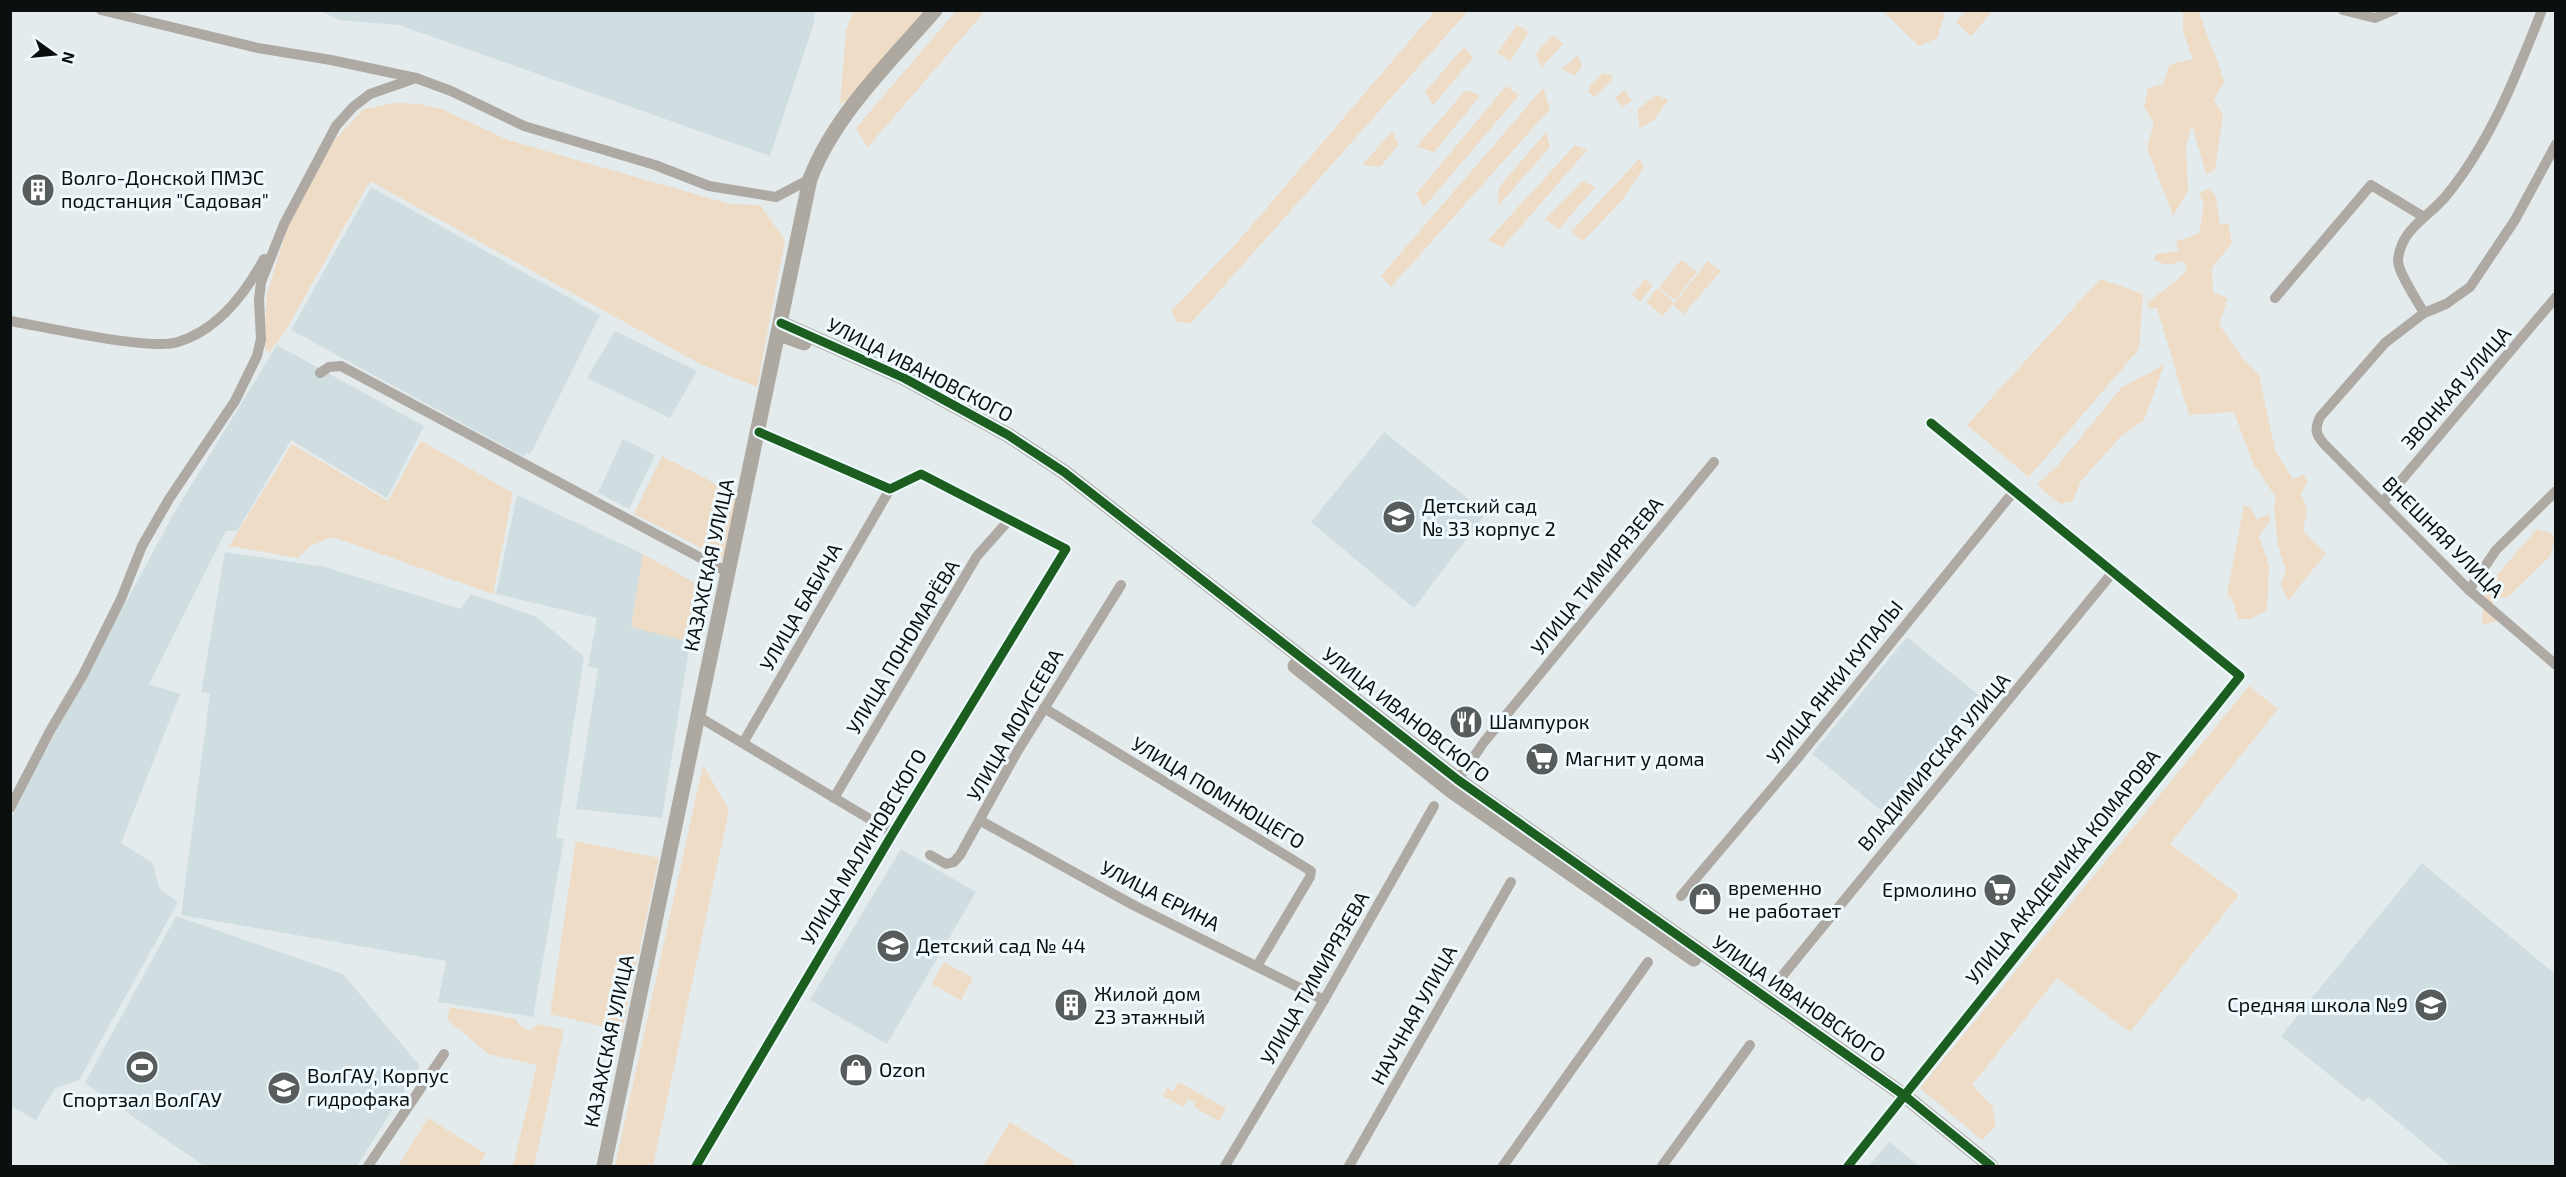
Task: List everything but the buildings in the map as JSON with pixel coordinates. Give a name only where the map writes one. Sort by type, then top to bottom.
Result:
[{"type":"street","points":[[101,10],[258,48],[331,60],[416,78],[451,91],[524,126],[655,165],[709,186],[776,197],[810,179]]},
{"type":"street","name":"КАЗАХСКАЯ УЛИЦА","points":[[604,1167],[810,179],[823,150],[843,118],[935,10]]},
{"type":"street","points":[[2343,10],[2375,18],[2394,10]]},
{"type":"street","points":[[2542,10],[2496,122],[2445,197],[2410,229],[2402,245],[2398,262],[2402,275],[2424,314],[2446,304],[2470,287],[2515,220],[2556,144]]},
{"type":"street","points":[[10,321],[148,344],[176,343],[202,332],[249,286],[336,126],[353,107],[370,94],[416,78]]},
{"type":"street","points":[[2275,298],[2371,184],[2424,217]]},
{"type":"street","points":[[10,808],[93,656],[121,599],[142,546],[169,499],[235,401],[257,356],[261,339],[259,300],[261,282],[284,224]]},
{"type":"street","name":"ЗВОНКАЯ УЛИЦА","points":[[2383,502],[2556,297]]},
{"type":"street","name":"ВНЕШНЯЯ УЛИЦА","points":[[2424,314],[2385,343],[2320,417],[2316,426],[2317,435],[2469,590],[2556,665]]},
{"type":"street","name":"УЛИЦА ИВАНОВСКОГО","points":[[780,328],[904,378],[1008,435],[1064,472],[1454,785],[1902,1099],[1991,1167]]},
{"type":"street","points":[[320,373],[329,367],[341,366],[729,573]]},
{"type":"street","points":[[1931,423],[2113,572]]},
{"type":"street","points":[[759,432],[890,489],[921,474],[1010,519]]},
{"type":"street","name":"УЛИЦА ТИМИРЯЗЕВА","points":[[1454,785],[1484,742],[1714,462]]},
{"type":"street","name":"УЛИЦА БАБИЧА","points":[[743,742],[890,489]]},
{"type":"street","name":"УЛИЦА ЯНКИ КУПАЛЫ","points":[[1682,896],[1796,760],[2014,490]]},
{"type":"street","points":[[2469,590],[2496,550],[2556,491]]},
{"type":"street","name":"УЛИЦА МАЛИНОВСКОГО","points":[[696,1167],[893,833],[1066,549],[1010,519]]},
{"type":"street","name":"УЛИЦА ПОНОМАРЁВА","points":[[834,798],[977,556],[1010,519]]},
{"type":"street","name":"УЛИЦА АКАДЕМИКА КОМАРОВА","points":[[1848,1167],[2240,676],[2113,572]]},
{"type":"street","name":"ВЛАДИМИРСКАЯ УЛИЦА","points":[[1783,975],[2113,572]]},
{"type":"street","name":"УЛИЦА МОИСЕЕВА","points":[[930,855],[946,864],[954,862],[981,821],[1044,708],[1121,585]]},
{"type":"street","name":"УЛИЦА ПОМНЮЩЕГО","points":[[1044,708],[1311,871],[1310,878],[1257,966]]},
{"type":"street","points":[[699,717],[893,833]]},
{"type":"street","name":"УЛИЦА ТИМИРЯЗЕВА","points":[[1226,1167],[1434,806]]},
{"type":"street","name":"УЛИЦА ЕРИНА","points":[[981,821],[1135,906],[1324,1000]]},
{"type":"street","name":"НАУЧНАЯ УЛИЦА","points":[[1352,1166],[1511,882]]},
{"type":"street","points":[[1503,1167],[1648,963]]},
{"type":"street","points":[[1662,1167],[1750,1045]]},
{"type":"street","points":[[368,1167],[444,1054]]},
{"type":"street","name":"УЛИЦА ИВАНОВСКОГО","points":[[1902,1099],[1976,1167]]},
{"type":"shaded area","points":[[1436,10],[1468,11],[1190,324],[1176,321],[1171,311],[1235,245]]},
{"type":"shaded area","points":[[321,11],[815,11],[814,23],[770,156],[399,25],[339,20]]},
{"type":"shaded area","points":[[853,11],[930,11],[855,97],[840,104],[846,31]]},
{"type":"shaded area","points":[[956,11],[985,11],[867,148],[856,128]]},
{"type":"shaded area","points":[[1883,11],[1939,11],[1945,15],[1937,38],[1919,46]]},
{"type":"shaded area","points":[[1966,11],[1993,11],[1971,36],[1956,22]]},
{"type":"shaded area","points":[[2183,11],[2199,11],[2224,82],[2214,100],[2223,115],[2215,170],[2206,174],[2192,125],[2186,146],[2188,191],[2173,216],[2147,147],[2154,124],[2144,107],[2148,88],[2163,84],[2169,65],[2193,59],[2183,32]]},
{"type":"shaded area","points":[[1517,25],[1529,32],[1510,61],[1497,53]]},
{"type":"shaded area","points":[[1554,35],[1563,44],[1541,68],[1536,53]]},
{"type":"shaded area","points":[[1464,47],[1473,58],[1433,105],[1425,92]]},
{"type":"shaded area","points":[[1578,55],[1582,68],[1574,76],[1562,69]]},
{"type":"shaded area","points":[[1603,73],[1612,75],[1612,81],[1594,97],[1588,92],[1591,84]]},
{"type":"shaded area","points":[[1506,86],[1519,95],[1424,207],[1416,194]]},
{"type":"shaded area","points":[[1543,88],[1550,109],[1391,287],[1381,276]]},
{"type":"shaded area","points":[[1466,90],[1480,96],[1434,152],[1416,147]]},
{"type":"shaded area","points":[[1624,90],[1632,100],[1622,108],[1615,98]]},
{"type":"shaded area","points":[[1657,95],[1668,100],[1654,120],[1639,128],[1638,109]]},
{"type":"shaded area","points":[[395,103],[420,104],[444,110],[508,140],[729,204],[760,205],[785,240],[757,387],[702,365],[370,181],[286,330],[269,353],[264,346],[267,294],[288,226],[332,143],[364,109]]},
{"type":"shaded area","points":[[1392,132],[1399,144],[1380,167],[1362,165]]},
{"type":"shaded area","points":[[1546,132],[1550,147],[1498,206],[1499,187]]},
{"type":"shaded area","points":[[1575,145],[1587,150],[1502,248],[1488,240]]},
{"type":"shaded area","points":[[1640,158],[1643,168],[1624,198],[1583,241],[1571,232]]},
{"type":"shaded area","points":[[1582,181],[1595,187],[1559,229],[1545,219]]},
{"type":"shaded area","points":[[371,187],[600,315],[530,455],[526,452],[524,457],[291,330]]},
{"type":"shaded area","points":[[2207,189],[2215,194],[2220,224],[2228,223],[2232,243],[2212,268],[2213,293],[2228,298],[2219,324],[2241,356],[2259,375],[2275,450],[2293,479],[2304,475],[2307,483],[2301,493],[2307,510],[2303,531],[2326,553],[2288,601],[2281,584],[2286,570],[2278,546],[2274,507],[2276,497],[2253,464],[2234,412],[2189,415],[2157,308],[2148,308],[2148,302],[2187,270],[2183,261],[2167,265],[2154,260],[2156,254],[2179,251],[2176,241],[2199,234],[2204,205],[2199,193]]},
{"type":"shaded area","points":[[1681,260],[1697,272],[1675,300],[1659,288]]},
{"type":"shaded area","points":[[1708,261],[1721,271],[1706,289],[1699,284],[1705,289],[1684,314],[1673,305]]},
{"type":"shaded area","points":[[1645,279],[1653,286],[1640,302],[1632,295]]},
{"type":"shaded area","points":[[2100,279],[2143,294],[2139,349],[2029,477],[1967,425]]},
{"type":"shaded area","points":[[1657,288],[1674,302],[1663,316],[1646,302]]},
{"type":"shaded area","points":[[615,331],[697,371],[670,418],[587,378]]},
{"type":"shaded area","points":[[277,345],[424,426],[387,498],[291,440],[237,531],[226,531],[149,684],[180,694],[121,843],[153,863],[159,888],[178,902],[79,1080],[55,1088],[36,1120],[11,1106],[10,822],[17,804],[173,515]]},
{"type":"shaded area","points":[[2164,365],[2144,420],[2121,436],[2081,481],[2073,501],[2060,504],[2037,485],[2058,465],[2122,387]]},
{"type":"shaded area","name":"Детский сад № 33 корпус 2","points":[[1384,432],[1486,513],[1414,608],[1311,522]]},
{"type":"shaded area","points":[[623,439],[655,455],[629,509],[598,493]]},
{"type":"shaded area","points":[[421,441],[513,493],[493,594],[333,537],[310,546],[298,558],[229,546],[292,444],[388,501]]},
{"type":"shaded area","points":[[662,456],[737,495],[723,559],[634,514]]},
{"type":"shaded area","points":[[517,495],[643,554],[631,626],[690,642],[662,818],[576,809],[598,669],[588,666],[597,618],[496,594]]},
{"type":"shaded area","points":[[2244,505],[2250,507],[2257,520],[2269,514],[2270,521],[2259,536],[2269,566],[2267,610],[2250,619],[2238,619],[2232,599],[2227,594]]},
{"type":"shaded area","points":[[2537,529],[2552,534],[2555,539],[2550,556],[2508,597],[2495,598],[2490,609],[2496,622],[2482,624],[2483,600],[2490,583]]},
{"type":"shaded area","points":[[225,552],[325,567],[461,609],[471,594],[537,617],[584,657],[556,837],[564,839],[533,1017],[438,1002],[446,961],[181,915],[210,694],[201,692]]},
{"type":"shaded area","points":[[643,554],[699,585],[690,642],[631,627]]},
{"type":"shaded area","points":[[1907,637],[1981,697],[1886,814],[1812,754]]},
{"type":"shaded area","points":[[2249,686],[2278,709],[2170,844],[2239,895],[2130,1032],[2057,978],[1972,1085],[1992,1106],[1996,1125],[1982,1140],[1920,1088]]},
{"type":"shaded area","points":[[703,765],[729,810],[653,1166],[615,1166]]},
{"type":"shaded area","points":[[576,841],[659,858],[622,1031],[550,1014]]},
{"type":"shaded area","name":"Детский сад № 44","points":[[901,849],[976,892],[887,1044],[810,1000]]},
{"type":"shaded area","name":"Средняя школа №9","points":[[2422,863],[2555,974],[2555,1166],[2451,1166],[2368,1097],[2363,1102],[2281,1036]]},
{"type":"shaded area","points":[[176,916],[343,974],[420,1066],[357,1166],[204,1166],[85,1083]]},
{"type":"shaded area","points":[[944,962],[973,978],[961,1000],[932,984]]},
{"type":"shaded area","points":[[450,1007],[516,1019],[519,1025],[529,1031],[539,1024],[564,1030],[534,1166],[513,1166],[537,1065],[488,1054],[447,1019]]},
{"type":"shaded area","points":[[1178,1082],[1226,1108],[1219,1121],[1194,1107],[1195,1103],[1188,1099],[1183,1107],[1163,1096],[1167,1088],[1173,1091]]},
{"type":"shaded area","points":[[428,1118],[486,1154],[478,1166],[398,1166]]},
{"type":"shaded area","points":[[1010,1122],[1074,1162],[1071,1166],[983,1166]]},
{"type":"shaded area","points":[[1889,1142],[1919,1166],[1869,1166]]},
{"type":"cycle path","points":[[781,323],[904,378],[1008,435],[1064,472],[1458,780],[1905,1096],[1991,1166]]},
{"type":"cycle path","points":[[1848,1166],[2240,676],[1931,423]]},
{"type":"cycle path","points":[[696,1166],[893,833],[1066,549],[921,474],[890,489],[759,432]]},
{"type":"place","name":"Волго-Донской ПМЭС подстанция \"Садовая\"","points":[[38,190]]},
{"type":"place","name":"Детский сад № 33 корпус 2","points":[[1399,517]]},
{"type":"place","name":"Шампурок","points":[[1466,722]]},
{"type":"place","name":"Магнит у дома","points":[[1542,759]]},
{"type":"place","name":"Ермолино","points":[[2000,890]]},
{"type":"place","name":"временно не работает","points":[[1705,899]]},
{"type":"place","name":"Детский сад № 44","points":[[893,946]]},
{"type":"place","name":"Жилой дом 23 этажный","points":[[1071,1005]]},
{"type":"place","name":"Средняя школа №9","points":[[2431,1005]]},
{"type":"place","name":"Спортзал ВолГАУ","points":[[142,1067]]},
{"type":"place","name":"Ozon","points":[[856,1070]]},
{"type":"place","name":"ВолГАУ, Корпус гидрофака","points":[[284,1088]]}]
